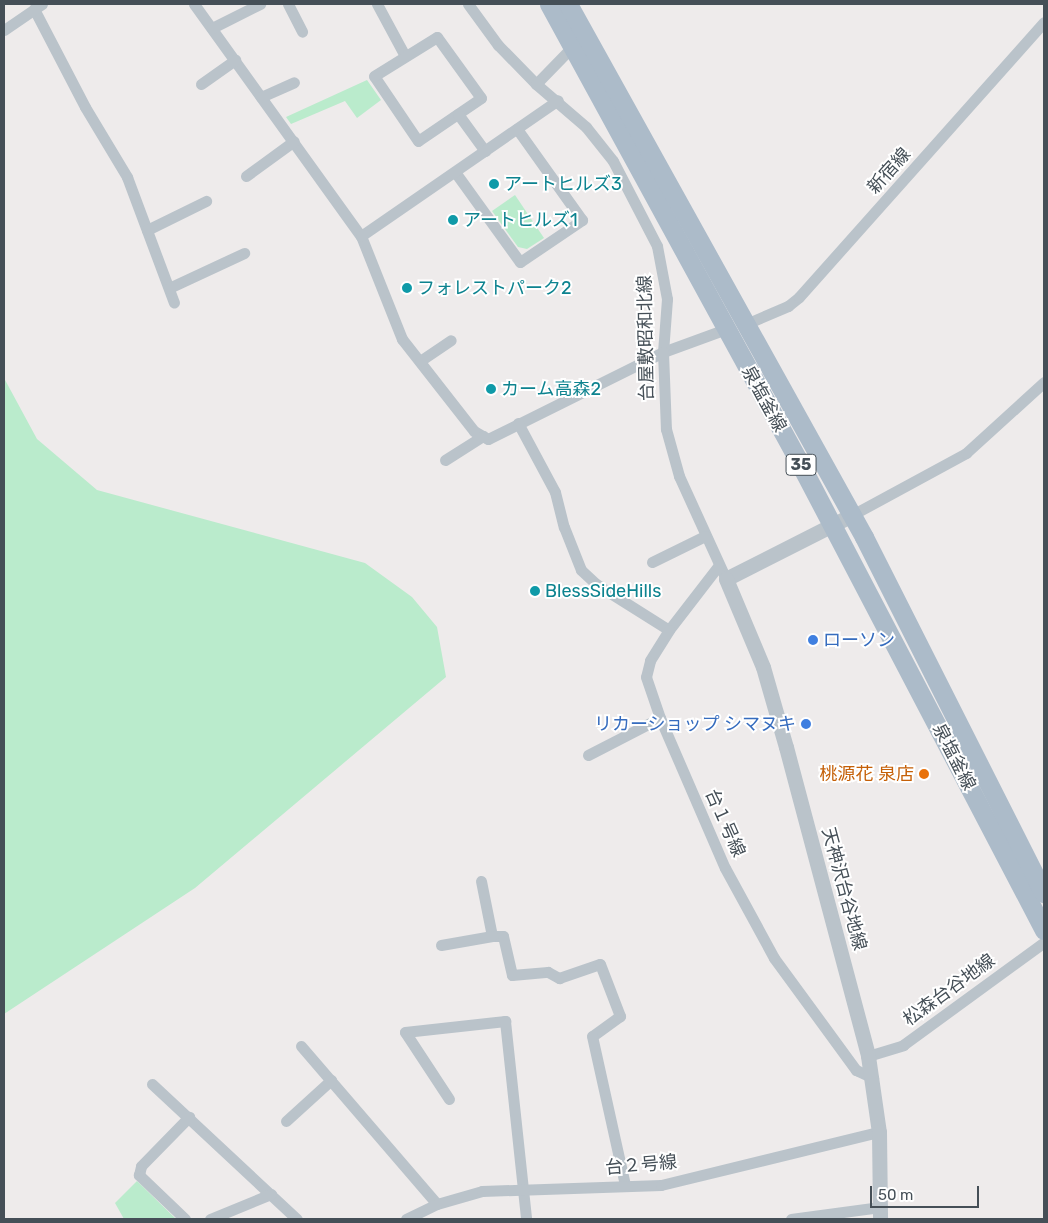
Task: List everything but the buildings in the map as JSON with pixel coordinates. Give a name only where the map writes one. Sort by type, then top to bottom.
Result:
[{"type":"main road","name":"泉塩釜線","points":[[549,4],[833,525],[1044,930]]},
{"type":"main road","name":"泉塩釜線","points":[[568,4],[852,515],[1044,893]]},
{"type":"street","points":[[194,4],[361,236],[402,339],[474,431],[488,439],[663,352],[726,329]]},
{"type":"street","points":[[212,28],[259,4]]},
{"type":"street","points":[[288,4],[302,32]]},
{"type":"street","points":[[377,4],[405,56]]},
{"type":"street","name":"台屋敷昭和北線","points":[[468,4],[488,34],[536,84],[558,100],[586,127],[613,161],[657,246],[667,299],[663,352],[666,429],[679,476],[722,572]]},
{"type":"street","points":[[4,30],[38,6],[85,108],[126,178],[174,302]]},
{"type":"street","name":"新宿線","points":[[746,324],[788,306],[799,297],[1044,22]]},
{"type":"street","points":[[437,37],[480,98],[418,141],[374,76],[405,56],[437,37]]},
{"type":"street","points":[[536,84],[572,47]]},
{"type":"street","points":[[201,84],[235,60]]},
{"type":"street","points":[[262,97],[294,82]]},
{"type":"street","points":[[361,236],[558,100]]},
{"type":"street","points":[[458,114],[486,151]]},
{"type":"street","points":[[455,172],[520,262],[582,220],[518,129]]},
{"type":"street","points":[[246,176],[294,142]]},
{"type":"street","points":[[147,230],[206,201]]},
{"type":"street","points":[[168,288],[244,253]]},
{"type":"street","points":[[420,361],[451,340]]},
{"type":"street","points":[[722,572],[833,525],[966,453],[1044,382]]},
{"type":"street","points":[[518,423],[555,492],[564,527],[581,570],[596,584],[669,630]]},
{"type":"street","points":[[445,460],[483,436]]},
{"type":"street","points":[[652,562],[705,536]]},
{"type":"street","name":"台１号線","points":[[722,572],[669,630],[650,660],[646,677],[660,718],[725,868],[774,958],[856,1070],[873,1078]]},
{"type":"street","name":"天神沢台谷地線","points":[[722,572],[763,667],[784,738],[868,1056],[873,1078],[879,1132],[880,1213]]},
{"type":"street","points":[[588,755],[660,718]]},
{"type":"street","points":[[481,881],[492,936]]},
{"type":"street","points":[[441,946],[492,936],[503,936],[512,975],[548,972],[559,978],[600,964],[620,1016],[592,1036],[625,1185]]},
{"type":"street","name":"松森台谷地線","points":[[868,1056],[903,1045],[1044,942]]},
{"type":"street","points":[[449,1099],[405,1032],[506,1022],[525,1191],[526,1219]]},
{"type":"street","points":[[300,1046],[436,1204]]},
{"type":"street","points":[[286,1120],[331,1080]]},
{"type":"street","points":[[152,1084],[297,1219]]},
{"type":"street","points":[[185,1219],[139,1175],[141,1166],[189,1117]]},
{"type":"street","name":"台２号線","points":[[406,1219],[436,1204],[482,1191],[661,1185],[879,1132]]},
{"type":"street","points":[[210,1219],[270,1194]]},
{"type":"street","points":[[791,1219],[880,1213]]},
{"type":"green space","points":[[367,80],[381,100],[357,118],[345,101],[291,124],[286,117]]},
{"type":"green space","points":[[515,195],[544,238],[527,249],[518,247],[492,211]]},
{"type":"green space","points":[[4,378],[37,439],[97,490],[365,563],[412,597],[437,627],[446,677],[195,888],[4,1014]]},
{"type":"green space","points":[[137,1181],[176,1219],[124,1219],[115,1203]]},
{"type":"place","name":"アートヒルズ3","points":[[494,184]]},
{"type":"place","name":"アートヒルズ1","points":[[453,220]]},
{"type":"place","name":"フォレストパーク2","points":[[407,288]]},
{"type":"place","name":"カーム高森2","points":[[491,389]]},
{"type":"place","name":"BlessSideHills","points":[[535,591]]},
{"type":"place","name":"ローソン","points":[[813,640]]},
{"type":"place","name":"リカーショップ シマヌキ","points":[[806,724]]},
{"type":"place","name":"桃源花 泉店","points":[[924,774]]}]
